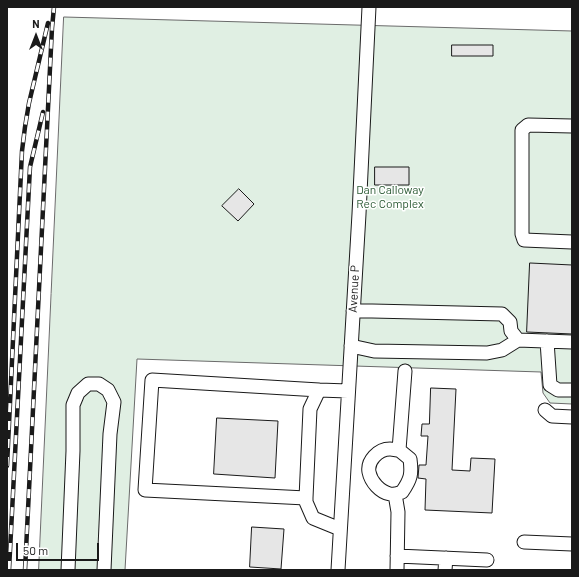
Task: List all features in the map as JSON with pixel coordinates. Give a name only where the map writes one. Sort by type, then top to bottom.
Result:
[{"type":"street","name":"Avenue P","points":[[338,570],[369,7]]},
{"type":"street","points":[[572,126],[528,125],[522,130],[522,234],[524,240],[572,242]]},
{"type":"street","points":[[353,311],[502,314],[510,322],[511,331],[518,340]]},
{"type":"street","points":[[351,346],[374,351],[487,353],[502,350],[518,340],[572,342]]},
{"type":"street","points":[[548,341],[550,385],[558,390],[572,390]]},
{"type":"street","points":[[399,450],[405,371]]},
{"type":"street","points":[[306,498],[145,490],[152,380],[348,391]]},
{"type":"street","points":[[68,570],[74,451],[73,405],[78,393],[88,384],[99,384],[108,390],[114,402],[110,434],[104,570]]},
{"type":"street","points":[[319,390],[310,409],[306,502],[313,518],[340,529]]},
{"type":"street","points":[[545,410],[552,416],[572,417]]},
{"type":"street","points":[[388,448],[399,450],[410,459],[412,470],[409,481],[402,492],[392,495],[381,491],[374,484],[369,471],[372,458],[379,452],[388,448]]},
{"type":"street","points":[[394,494],[398,512],[397,570]]},
{"type":"street","points":[[524,542],[572,544]]},
{"type":"street","points":[[397,556],[446,564],[487,560]]},
{"type":"green space","name":"Dan Calloway Rec Complex","points":[[64,17],[572,31],[572,404],[550,403],[543,393],[541,372],[137,359],[125,570],[39,570]]},
{"type":"building","points":[[452,45],[493,45],[493,56],[452,56]]},
{"type":"building","points":[[375,167],[409,167],[409,185],[375,185]]},
{"type":"building","points":[[239,189],[254,204],[238,221],[222,206]]},
{"type":"building","points":[[530,263],[572,265],[572,334],[527,332]]},
{"type":"building","points":[[431,388],[456,389],[452,470],[470,471],[471,458],[495,459],[492,513],[425,510],[426,479],[418,478],[419,465],[426,465],[428,436],[421,436],[422,424],[429,424]]},
{"type":"building","points":[[217,418],[278,421],[275,478],[214,474]]},
{"type":"building","points":[[252,527],[284,529],[281,569],[250,567]]},
{"type":"railway","points":[[25,570],[54,7]]},
{"type":"railway","points":[[7,466],[22,151],[29,103],[48,23]]},
{"type":"railway","points":[[9,570],[30,167],[43,112]]}]
